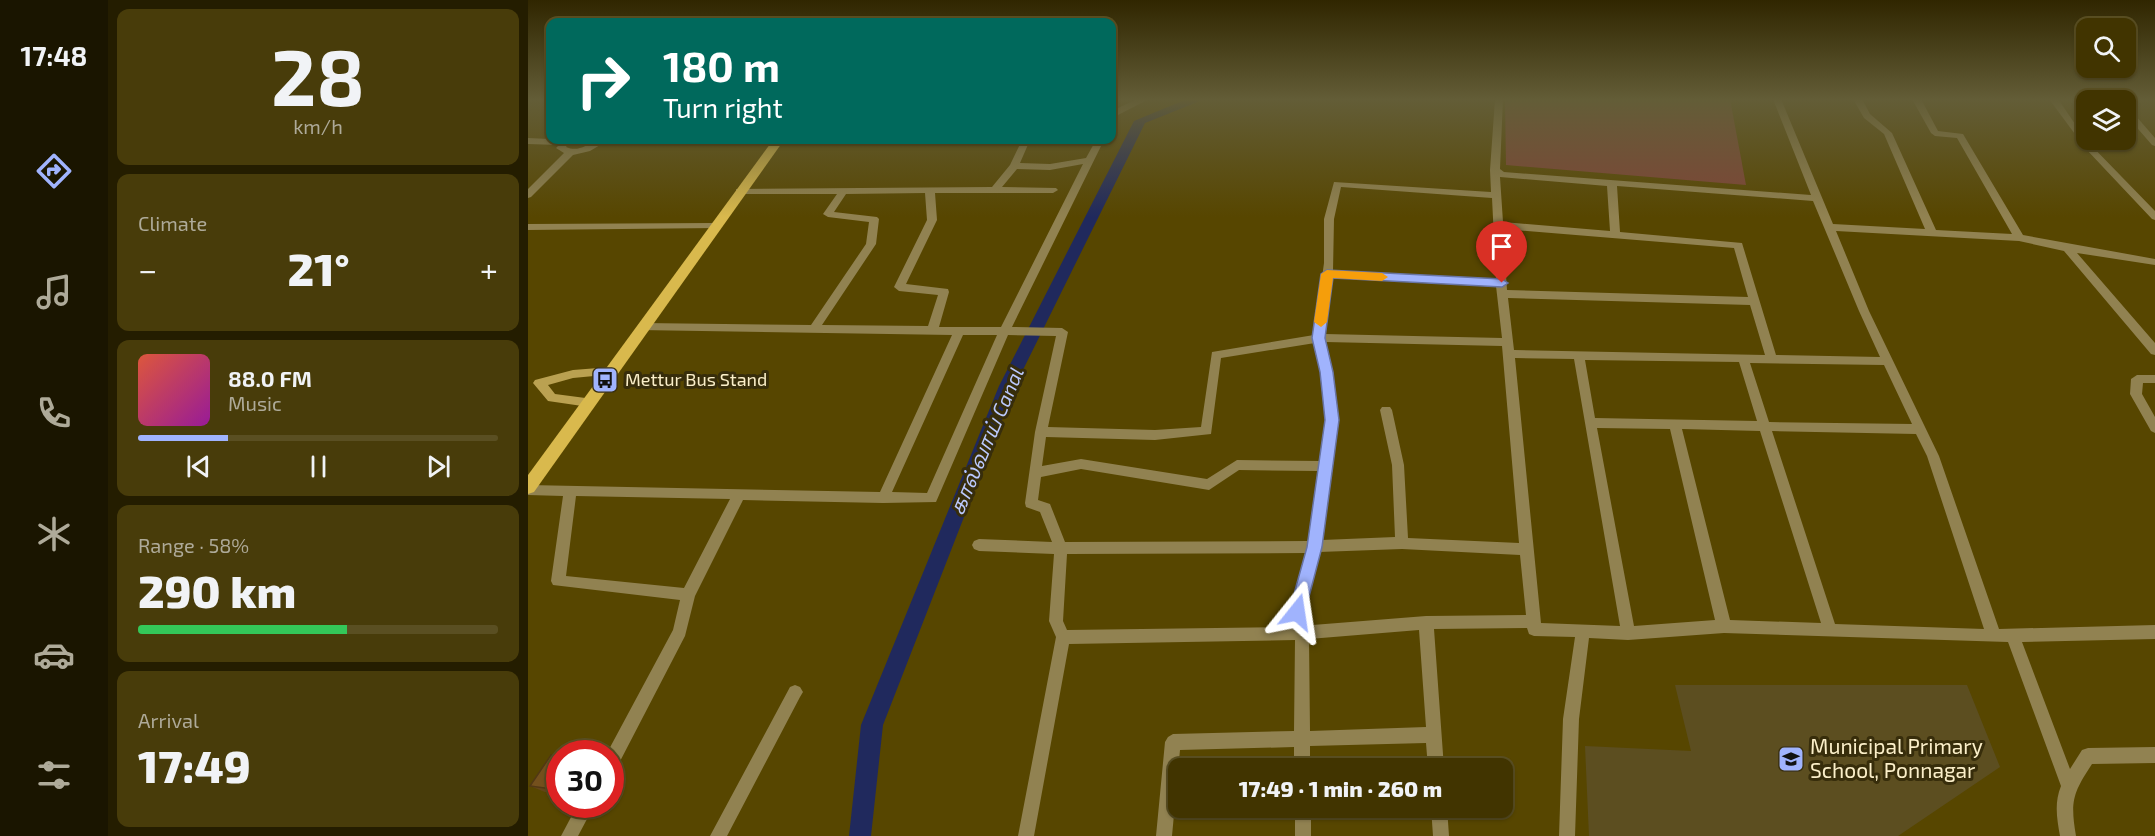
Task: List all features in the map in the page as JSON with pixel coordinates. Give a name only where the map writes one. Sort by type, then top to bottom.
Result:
[{"type":"main road","points":[[528,488],[775,144]]},
{"type":"street","points":[[1497,138],[1495,170],[1502,288],[1534,629],[1629,633],[1724,626],[1994,636],[2155,632]]},
{"type":"street","points":[[1793,138],[1828,227],[1887,361],[1920,429],[1958,527],[1994,636]]},
{"type":"street","points":[[1890,138],[1932,233]]},
{"type":"street","points":[[1961,138],[2019,238]]},
{"type":"street","points":[[2082,138],[2155,217]]},
{"type":"street","points":[[528,141],[546,141]]},
{"type":"street","points":[[563,144],[561,148],[570,152],[583,150],[594,144]]},
{"type":"street","points":[[995,190],[1014,166],[1024,144]]},
{"type":"street","points":[[528,488],[931,498],[1098,144]]},
{"type":"street","points":[[528,195],[570,152]]},
{"type":"street","points":[[1014,166],[1050,167],[1090,160]]},
{"type":"street","points":[[1495,170],[1502,175],[1817,198]]},
{"type":"street","points":[[1612,183],[1615,235]]},
{"type":"street","points":[[1302,758],[1296,633],[1314,547],[1332,420],[1327,372],[1318,338],[1327,274],[1329,219],[1337,184],[1496,195]]},
{"type":"street","points":[[930,190],[932,220],[899,287],[944,292],[932,331]]},
{"type":"street","points":[[739,191],[1053,190]]},
{"type":"street","points":[[814,329],[871,244],[874,219],[828,214],[843,191]]},
{"type":"street","points":[[1498,225],[1738,245],[1772,359]]},
{"type":"street","points":[[528,226],[714,226]]},
{"type":"street","points":[[1828,227],[2019,238],[2155,262]]},
{"type":"street","points":[[2067,248],[2155,351]]},
{"type":"street","points":[[1327,274],[1502,288],[1755,301]]},
{"type":"street","points":[[643,327],[1062,332],[1041,432],[1031,503],[1045,508],[1061,548],[1056,621],[1063,637],[1026,836]]},
{"type":"street","points":[[883,498],[959,331]]},
{"type":"street","points":[[1041,432],[1155,435],[1207,431],[1216,355],[1318,338],[1508,348],[1580,355],[1887,361]]},
{"type":"street","points":[[1580,355],[1590,423],[1629,633]]},
{"type":"street","points":[[1743,358],[1830,630]]},
{"type":"street","points":[[533,383],[573,374],[611,371]]},
{"type":"street","points":[[2155,379],[2137,379],[2136,394],[2155,428]]},
{"type":"street","points":[[533,383],[552,398],[589,402]]},
{"type":"street","points":[[1386,410],[1398,465],[1402,543]]},
{"type":"street","points":[[1590,423],[1920,429]]},
{"type":"street","points":[[1675,425],[1724,626]]},
{"type":"street","points":[[1035,473],[1081,464],[1209,485],[1237,465],[1326,466]]},
{"type":"street","points":[[570,490],[558,581],[688,595]]},
{"type":"street","points":[[622,740],[680,631],[688,595],[739,495]]},
{"type":"street","points":[[979,545],[1061,548],[1314,547],[1402,543],[1527,549]]},
{"type":"street","points":[[1063,637],[1296,633],[1426,623],[1534,621]]},
{"type":"street","points":[[1426,623],[1435,758]]},
{"type":"street","points":[[1567,836],[1571,719],[1582,631]]},
{"type":"street","points":[[2013,636],[2068,786]]},
{"type":"street","points":[[718,836],[795,692]]},
{"type":"street","points":[[1164,836],[1173,742],[1434,735]]},
{"type":"street","points":[[2068,836],[2062,806],[2068,786],[2088,756],[2155,755]]},
{"type":"street","points":[[569,836],[579,818]]},
{"type":"street","points":[[1303,818],[1303,836]]},
{"type":"street","points":[[1440,818],[1441,836]]},
{"type":"shaded area","points":[[1506,138],[1737,138],[1746,185],[1506,165]]},
{"type":"shaded area","name":"Municipal Primary School, Ponnagar","points":[[1675,685],[1967,685],[2000,767],[1898,836],[1589,836],[1585,746],[1691,751]]},
{"type":"building","points":[[546,762],[546,788],[530,786]]},
{"type":"waterway","name":"கால்வாய் Canal","points":[[860,836],[872,725],[1007,386],[1131,138]]},
{"type":"slow traffic","points":[[1321,322],[1327,274],[1382,277]]},
{"type":"place","name":"Mettur Bus Stand","points":[[605,380]]},
{"type":"place","name":"Municipal Primary School, Ponnagar","points":[[1791,759]]},
{"type":"route","points":[[1297,612],[1314,547],[1332,420],[1327,372],[1318,338],[1327,274],[1502,283]]}]
